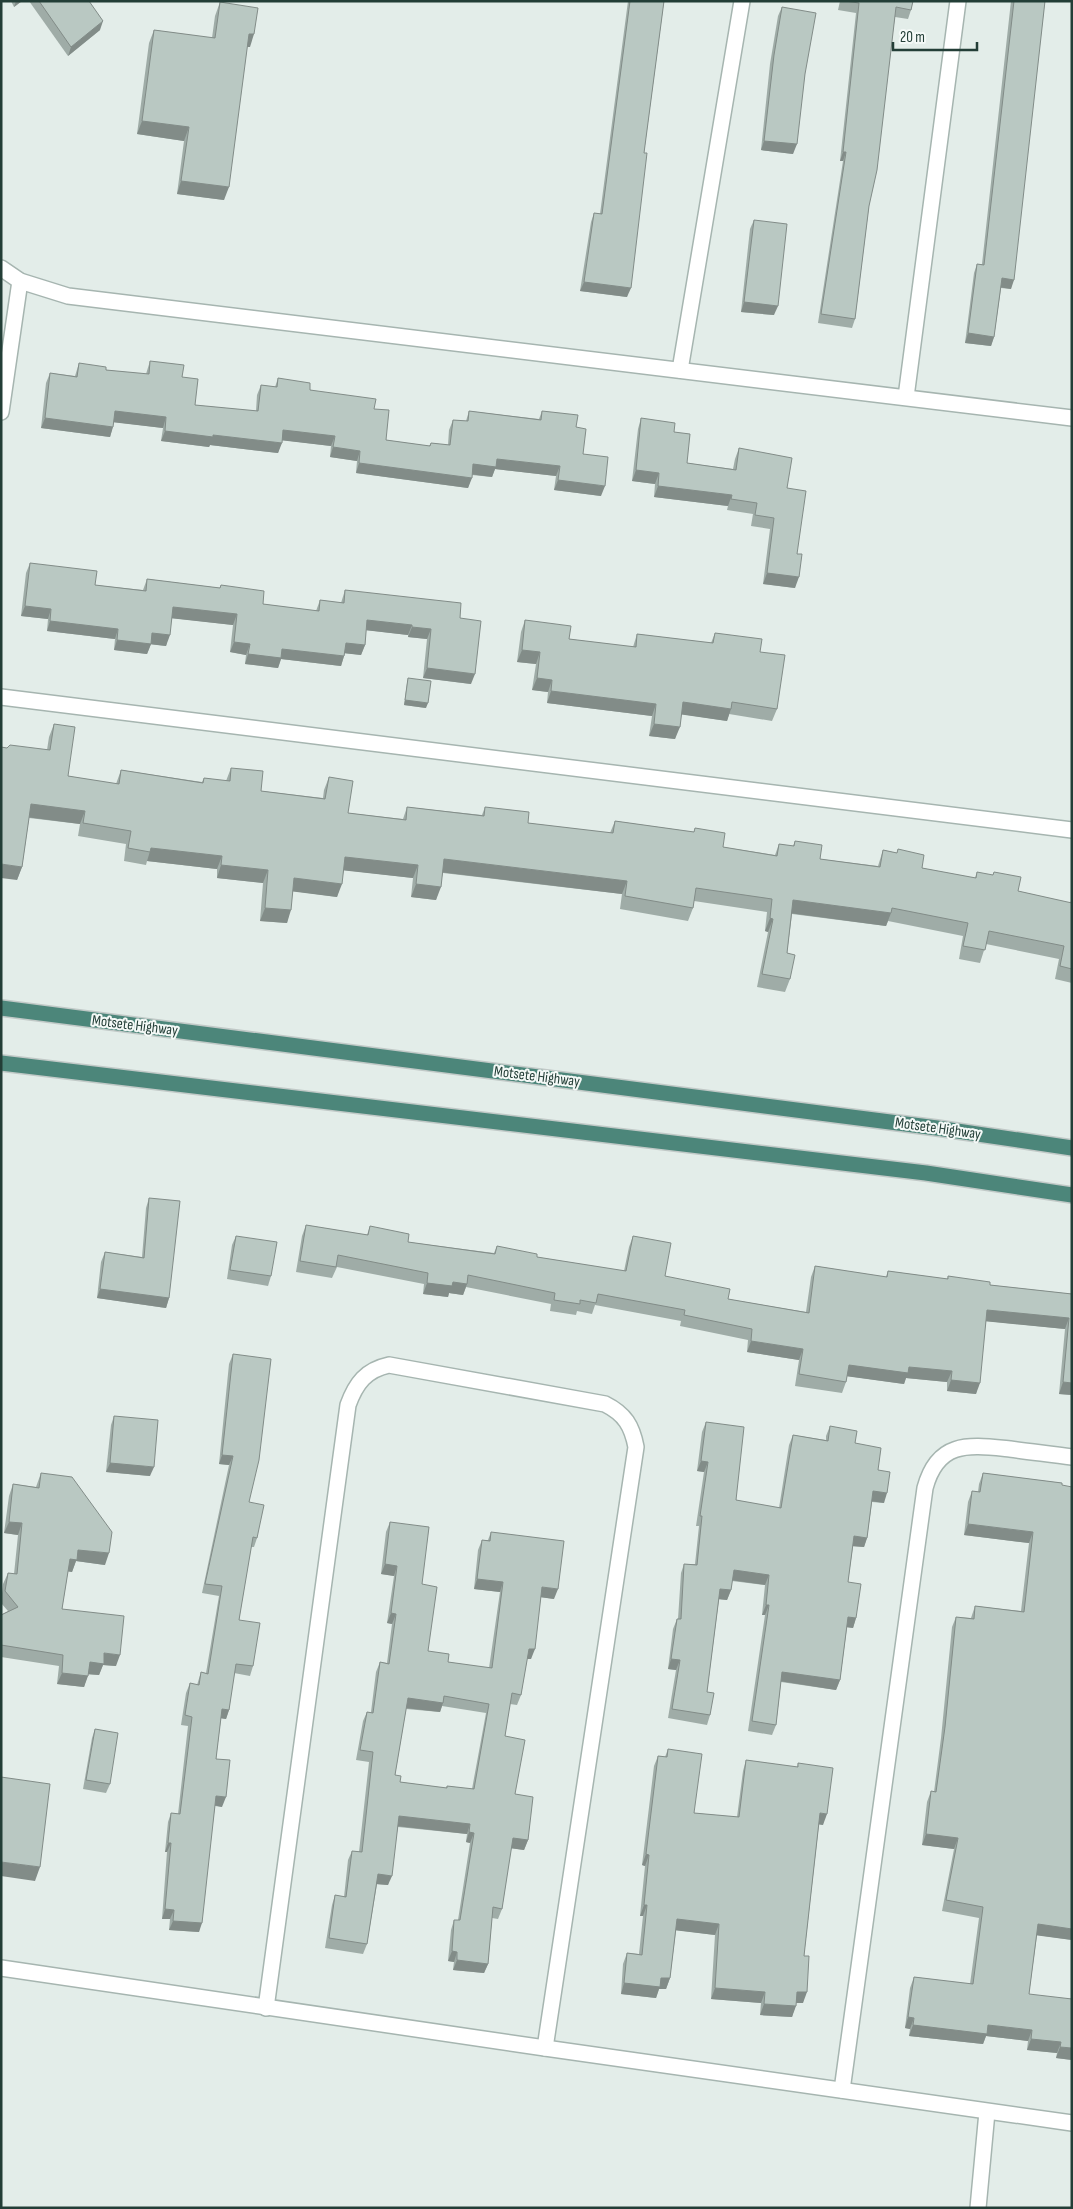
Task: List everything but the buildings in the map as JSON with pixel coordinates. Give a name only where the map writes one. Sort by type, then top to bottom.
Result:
[{"type":"highway","name":"Motsete Highway","points":[[1,1008],[936,1128],[1072,1148]]},
{"type":"highway","points":[[1,1063],[916,1172],[1072,1194]]},
{"type":"street","points":[[680,370],[742,1]]},
{"type":"street","points":[[906,398],[958,1]]},
{"type":"street","points":[[1,268],[20,281],[68,296],[1072,418]]},
{"type":"street","points":[[1,412],[20,281]]},
{"type":"street","points":[[1,697],[1072,830]]},
{"type":"street","points":[[266,2008],[348,1405],[355,1387],[365,1376],[377,1368],[389,1365],[605,1404],[618,1410],[629,1422],[636,1447],[545,2048]]},
{"type":"street","points":[[842,2090],[925,1488],[930,1471],[938,1460],[952,1450],[970,1445],[1072,1457]]},
{"type":"street","points":[[1,1968],[266,2008],[1072,2123]]},
{"type":"street","points":[[978,2208],[987,2112]]}]
